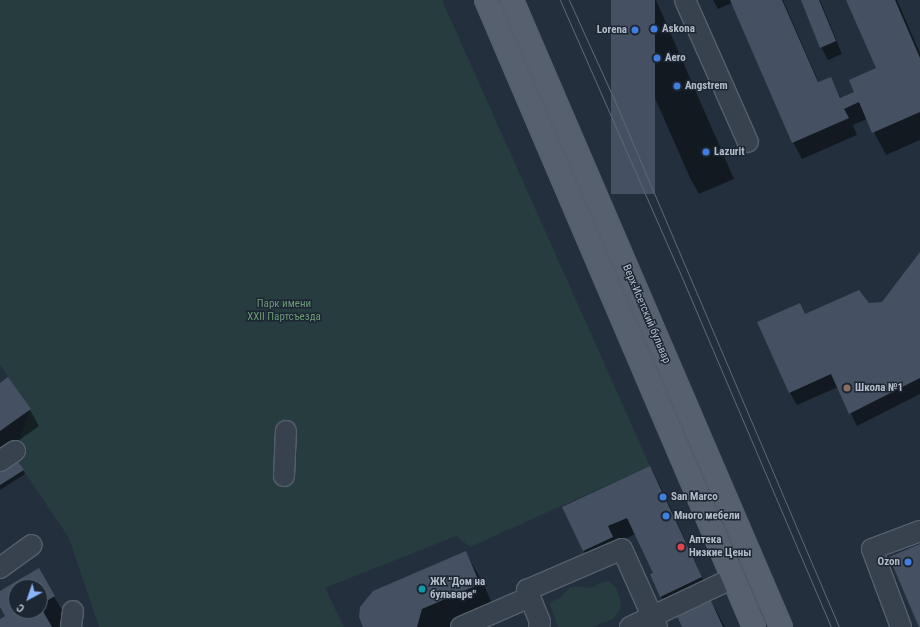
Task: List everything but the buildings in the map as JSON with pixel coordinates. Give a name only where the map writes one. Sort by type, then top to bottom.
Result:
[{"type":"main road","points":[[486,0],[754,627]]},
{"type":"main road","name":"Верх-Исетский бульвар","points":[[512,0],[782,627]]},
{"type":"street","points":[[685,0],[748,142]]},
{"type":"street","points":[[536,118],[558,108]]},
{"type":"street","points":[[284,476],[286,431]]},
{"type":"street","points":[[901,627],[872,549],[920,531]]},
{"type":"street","points":[[0,568],[32,545]]},
{"type":"street","points":[[539,627],[540,622],[527,590],[622,549],[655,621]]},
{"type":"street","points":[[630,627],[655,621],[733,578]]},
{"type":"street","points":[[461,627],[530,598]]},
{"type":"green space","name":"Парк имени XXII Партсъезда","points":[[0,0],[442,0],[650,466],[470,547],[456,536],[325,588],[344,627],[99,627],[69,538],[14,456],[30,409],[0,365]]},
{"type":"green space","points":[[609,581],[616,588],[621,603],[620,609],[613,619],[592,627],[558,627],[550,605],[551,602],[561,597],[569,588],[575,586],[591,588],[602,582]]},
{"type":"tram line","points":[[560,0],[677,266],[831,627]]},
{"type":"tram line","points":[[569,0],[614,99],[839,627]]},
{"type":"place","name":"Askona","points":[[654,29]]},
{"type":"place","name":"Lorena","points":[[635,30]]},
{"type":"place","name":"Aero","points":[[657,58]]},
{"type":"place","name":"Angstrem","points":[[677,86]]},
{"type":"place","name":"Lazurit","points":[[706,152]]},
{"type":"place","name":"Школа №1","points":[[847,388]]},
{"type":"place","name":"San Marco","points":[[663,497]]},
{"type":"place","name":"Много мебели","points":[[666,516]]},
{"type":"place","name":"Аптека Низкие Цены","points":[[681,547]]},
{"type":"place","name":"Ozon","points":[[908,562]]},
{"type":"place","name":"ЖК \"Дом на бульваре\"","points":[[422,589]]}]
